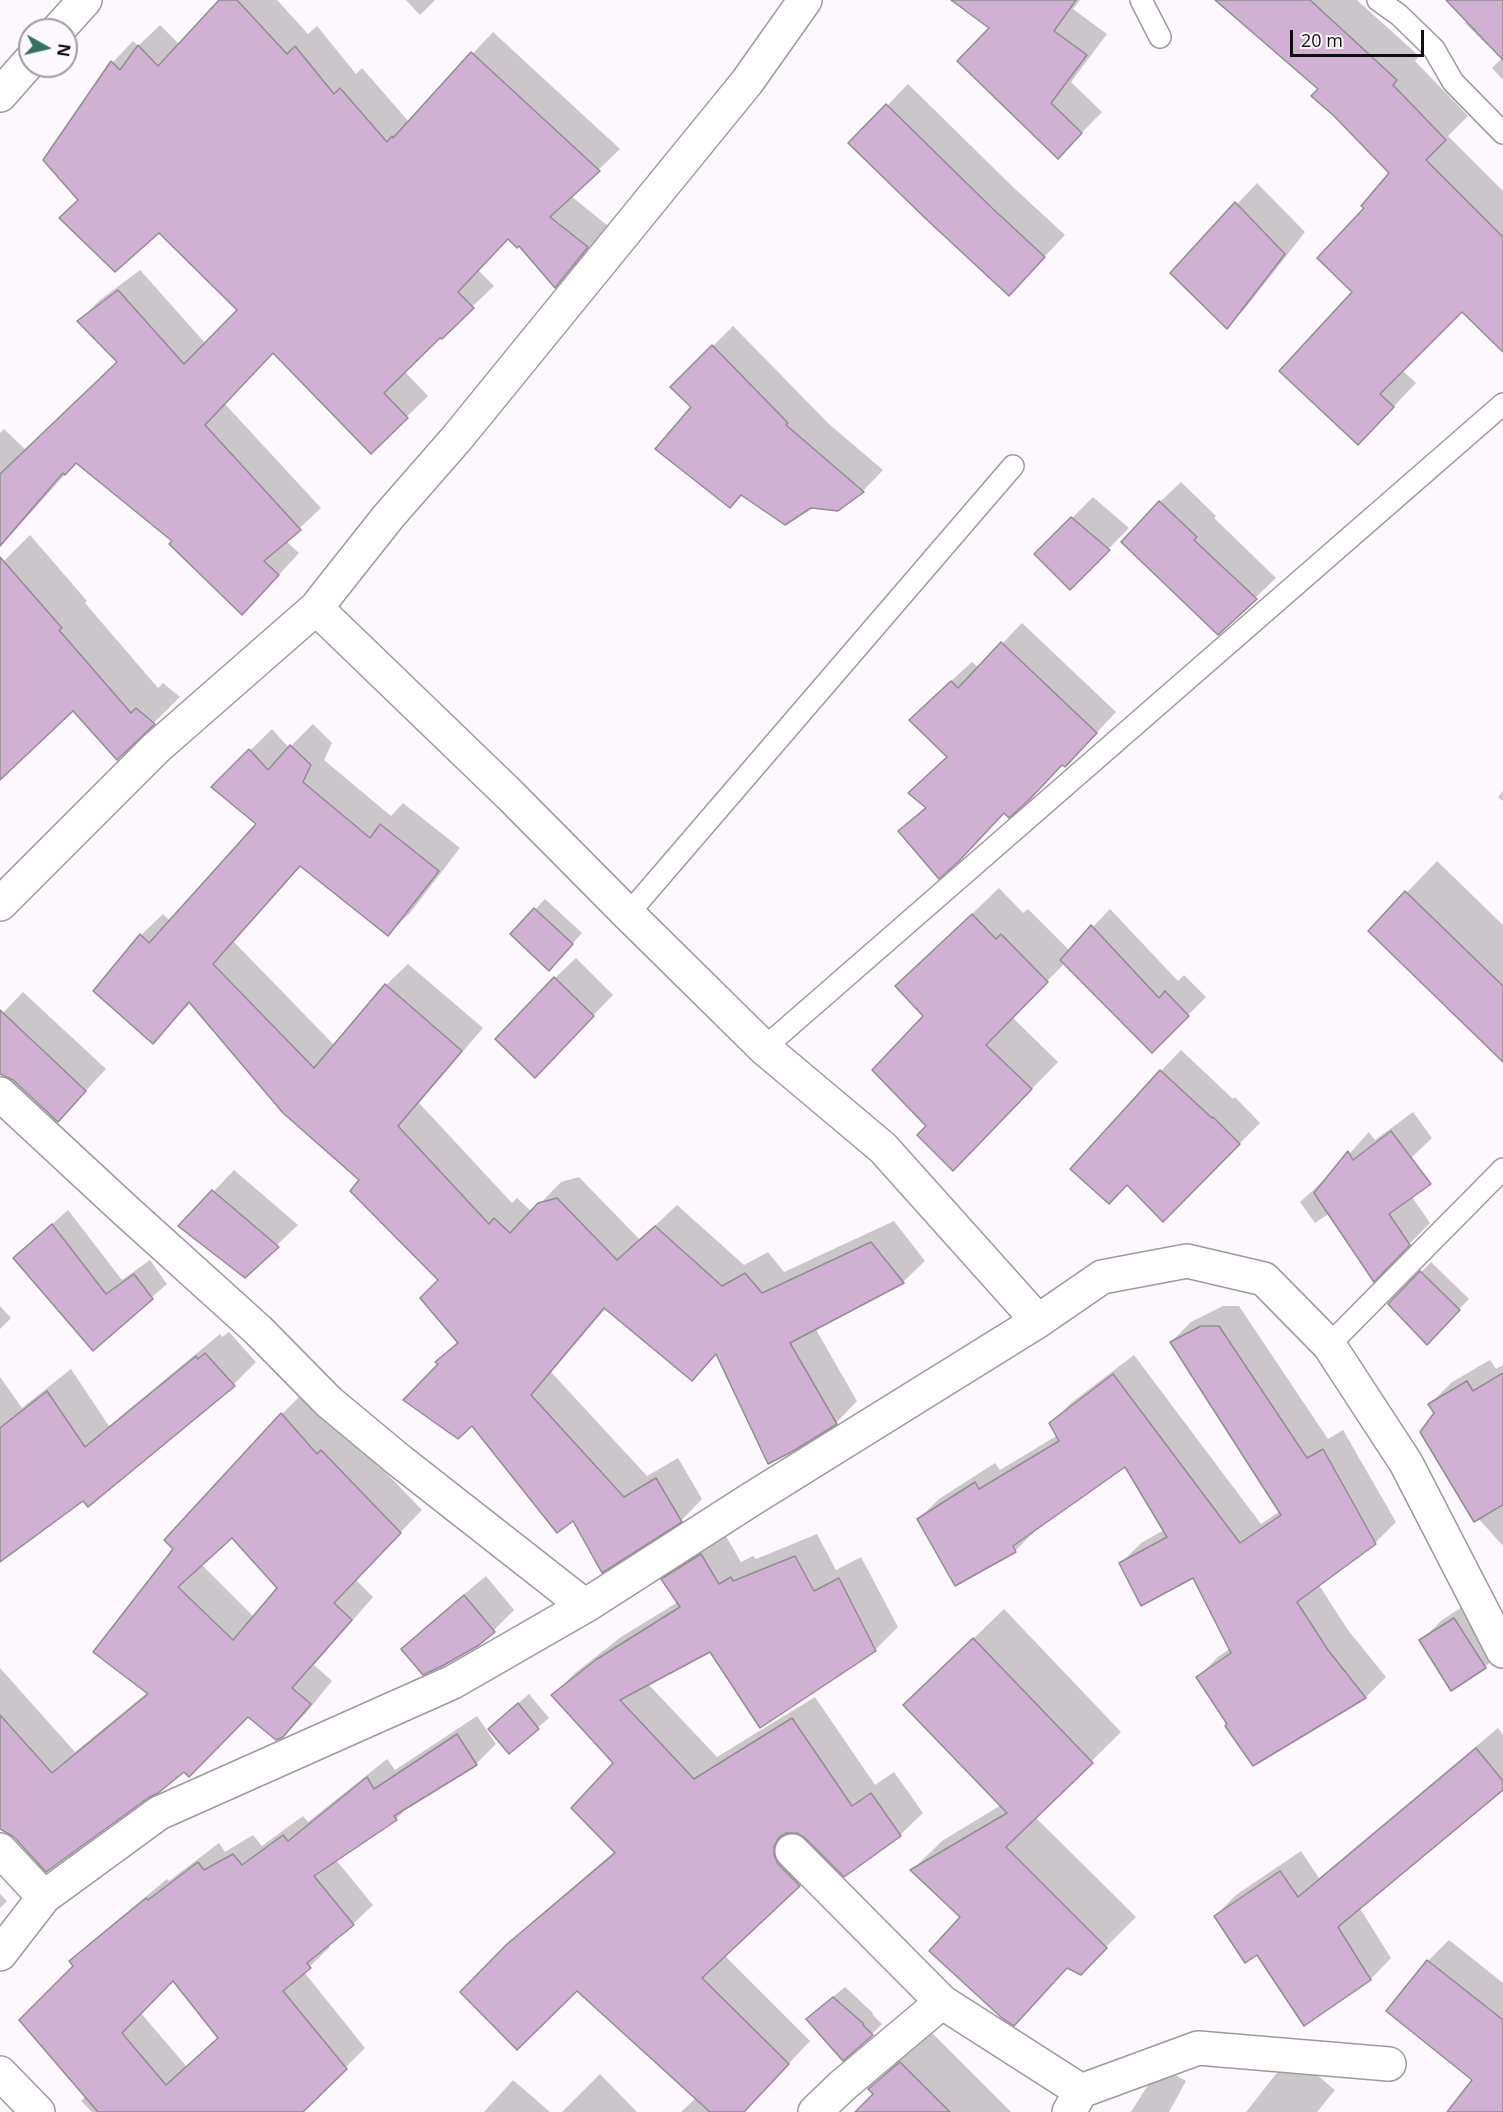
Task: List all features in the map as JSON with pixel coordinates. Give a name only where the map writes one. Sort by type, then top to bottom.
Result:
[{"type":"street","points":[[69,18],[85,0]]},
{"type":"street","points":[[0,904],[156,748],[316,608],[388,517],[457,438],[747,82],[805,0]]},
{"type":"street","points":[[0,95],[18,75]]},
{"type":"street","points":[[316,608],[510,795],[764,1048],[883,1148],[1038,1321]]},
{"type":"street","points":[[0,1094],[258,1330],[329,1402],[400,1461],[585,1606]]},
{"type":"street","points":[[0,1954],[44,1898],[159,1813],[453,1682],[585,1606],[750,1500],[1038,1321],[1102,1277],[1187,1261],[1264,1279],[1329,1345],[1406,1463],[1503,1651]]},
{"type":"street","points":[[0,1850],[44,1898]]},
{"type":"street","points":[[792,1851],[942,2002],[1075,2102],[1198,2049],[1389,2064]]},
{"type":"street","points":[[814,2112],[942,2002]]},
{"type":"street","points":[[0,2073],[38,2112]]},
{"type":"lane","points":[[1142,0],[1160,37]]},
{"type":"lane","points":[[1378,0],[1399,15],[1434,49],[1454,82],[1503,133]]},
{"type":"lane","points":[[764,1048],[1503,404]]},
{"type":"lane","points":[[628,914],[1013,466]]},
{"type":"lane","points":[[1329,1345],[1503,1169]]},
{"type":"building","points":[[219,0],[237,0],[287,54],[295,46],[334,94],[340,88],[387,142],[471,52],[600,171],[550,217],[588,247],[555,288],[519,246],[517,248],[508,239],[458,292],[474,308],[384,393],[408,418],[371,454],[273,353],[205,425],[301,530],[264,561],[279,575],[242,615],[169,544],[172,541],[76,463],[65,475],[63,473],[0,546],[0,474],[117,362],[77,321],[118,290],[184,364],[237,310],[159,233],[115,272],[59,218],[78,200],[43,160],[111,61],[120,70],[138,45],[158,66]]},
{"type":"building","points":[[951,0],[1076,0],[1054,31],[1087,55],[1051,103],[1082,133],[1058,159],[957,61],[989,28]]},
{"type":"building","points":[[1215,0],[1310,0],[1397,80],[1393,85],[1446,140],[1426,160],[1503,237],[1503,352],[1462,312],[1380,394],[1394,407],[1358,445],[1279,371],[1352,292],[1317,258],[1364,208],[1361,206],[1389,173],[1334,116],[1311,96],[1318,89]]},
{"type":"building","points":[[1446,0],[1503,0],[1503,60]]},
{"type":"building","points":[[886,104],[1045,257],[1009,296],[848,143]]},
{"type":"building","points":[[1235,202],[1285,254],[1227,329],[1170,273]]},
{"type":"building","points":[[712,345],[788,423],[786,425],[864,492],[838,511],[811,508],[785,525],[741,495],[730,508],[655,449],[691,407],[670,387]]},
{"type":"building","points":[[1159,501],[1197,537],[1194,540],[1257,599],[1218,635],[1121,542]]},
{"type":"building","points":[[1071,517],[1110,550],[1070,590],[1034,554]]},
{"type":"building","points":[[0,557],[62,628],[59,630],[131,713],[136,708],[155,724],[117,760],[73,711],[0,780]]},
{"type":"building","points":[[1001,642],[1097,733],[1065,767],[1062,765],[1009,818],[1004,813],[939,879],[898,831],[926,808],[908,793],[947,757],[909,720],[951,681],[958,688]]},
{"type":"building","points":[[290,745],[311,765],[303,782],[370,838],[380,824],[439,871],[388,936],[300,866],[213,964],[314,1068],[385,984],[462,1051],[398,1126],[489,1224],[494,1218],[510,1233],[538,1203],[557,1198],[617,1260],[655,1226],[722,1286],[745,1273],[762,1293],[871,1242],[904,1283],[790,1343],[837,1424],[768,1464],[716,1354],[692,1381],[604,1308],[531,1395],[624,1497],[656,1478],[682,1522],[602,1573],[573,1521],[557,1533],[472,1426],[458,1439],[403,1400],[438,1364],[435,1362],[458,1343],[420,1298],[438,1280],[350,1191],[359,1180],[283,1113],[189,1002],[153,1044],[93,991],[140,934],[149,943],[256,824],[211,787],[249,749],[268,770]]},
{"type":"building","points":[[1405,891],[1503,986],[1503,1062],[1368,931]]},
{"type":"building","points":[[534,908],[573,944],[549,971],[510,934]]},
{"type":"building","points":[[972,914],[996,939],[1001,934],[1048,982],[986,1045],[1032,1089],[953,1171],[917,1135],[926,1126],[872,1070],[923,1016],[895,986]]},
{"type":"building","points":[[1091,925],[1159,998],[1165,991],[1189,1016],[1152,1053],[1060,960]]},
{"type":"building","points":[[554,977],[594,1016],[535,1078],[495,1039]]},
{"type":"building","points":[[0,1010],[86,1091],[58,1122],[13,1080],[0,1074]]},
{"type":"building","points":[[1160,1070],[1240,1144],[1163,1222],[1127,1185],[1109,1204],[1070,1169]]},
{"type":"building","points":[[1391,1131],[1431,1184],[1389,1214],[1410,1245],[1374,1282],[1314,1193],[1348,1151],[1353,1160]]},
{"type":"building","points":[[212,1190],[279,1247],[245,1278],[178,1226]]},
{"type":"building","points":[[52,1224],[106,1294],[134,1274],[153,1299],[93,1351],[13,1258]]},
{"type":"building","points":[[1420,1271],[1460,1310],[1427,1345],[1388,1304]]},
{"type":"building","points":[[1201,1326],[1219,1326],[1307,1458],[1323,1449],[1376,1544],[1297,1602],[1328,1650],[1366,1698],[1253,1766],[1225,1726],[1227,1724],[1196,1677],[1231,1653],[1193,1578],[1141,1606],[1119,1563],[1167,1537],[1125,1467],[1013,1546],[1016,1552],[955,1586],[917,1519],[975,1482],[979,1489],[1059,1441],[1049,1423],[1113,1374],[1240,1543],[1281,1515],[1170,1342]]},
{"type":"building","points":[[205,1353],[235,1386],[88,1507],[83,1501],[0,1562],[0,1428],[47,1391],[85,1447],[196,1356],[198,1359]]},
{"type":"building","points":[[1503,1373],[1503,1505],[1474,1522],[1420,1432],[1434,1413],[1428,1404],[1467,1381],[1473,1391]]},
{"type":"building","points":[[281,1413],[317,1454],[321,1450],[401,1533],[334,1603],[352,1620],[292,1688],[311,1704],[283,1737],[276,1740],[248,1717],[189,1777],[184,1772],[46,1872],[14,1837],[0,1829],[0,1715],[52,1773],[148,1694],[93,1652],[173,1549],[164,1540]],"holes":[[[232,1538],[277,1588],[233,1640],[178,1587]]]},
{"type":"building","points":[[701,1554],[719,1584],[731,1577],[733,1581],[795,1556],[814,1591],[839,1578],[876,1651],[760,1728],[710,1652],[620,1700],[694,1779],[792,1718],[852,1806],[871,1793],[901,1836],[844,1877],[805,1838],[797,1833],[787,1833],[779,1837],[774,1846],[774,1855],[778,1864],[800,1886],[702,1978],[789,2064],[744,2112],[710,2112],[577,1991],[517,2050],[460,1992],[506,1945],[615,1853],[571,1808],[613,1763],[551,1695],[597,1659],[680,1607],[661,1579]]},
{"type":"building","points":[[464,1595],[495,1632],[479,1645],[423,1675],[401,1649]]},
{"type":"building","points":[[1454,1618],[1486,1668],[1451,1691],[1419,1640]]},
{"type":"building","points":[[973,1638],[1093,1763],[1006,1847],[1107,1948],[1081,1975],[1067,1968],[1014,2026],[1002,2018],[929,1951],[960,1917],[910,1870],[1007,1813],[903,1705]]},
{"type":"building","points":[[518,1703],[539,1729],[509,1754],[488,1729]]},
{"type":"building","points":[[457,1734],[477,1765],[394,1816],[397,1820],[314,1876],[354,1925],[307,1963],[311,1968],[283,1991],[347,2069],[303,2112],[98,2112],[19,2020],[73,1966],[69,1961],[146,1898],[148,1900],[198,1862],[204,1870],[233,1854],[242,1865],[283,1835],[288,1841],[367,1777],[374,1789]],"holes":[[[173,1981],[218,2038],[166,2085],[122,2033]]]},
{"type":"building","points":[[1476,1748],[1503,1781],[1503,1790],[1338,1927],[1371,1980],[1304,2026],[1257,1955],[1245,1963],[1214,1916],[1280,1871],[1298,1897]]},
{"type":"building","points":[[1427,1960],[1503,2020],[1503,2112],[1447,2112],[1472,2080],[1386,2011]]},
{"type":"building","points":[[833,1997],[873,2035],[843,2061],[806,2019]]},
{"type":"building","points":[[900,2062],[950,2112],[855,2112],[873,2094],[868,2089]]}]
